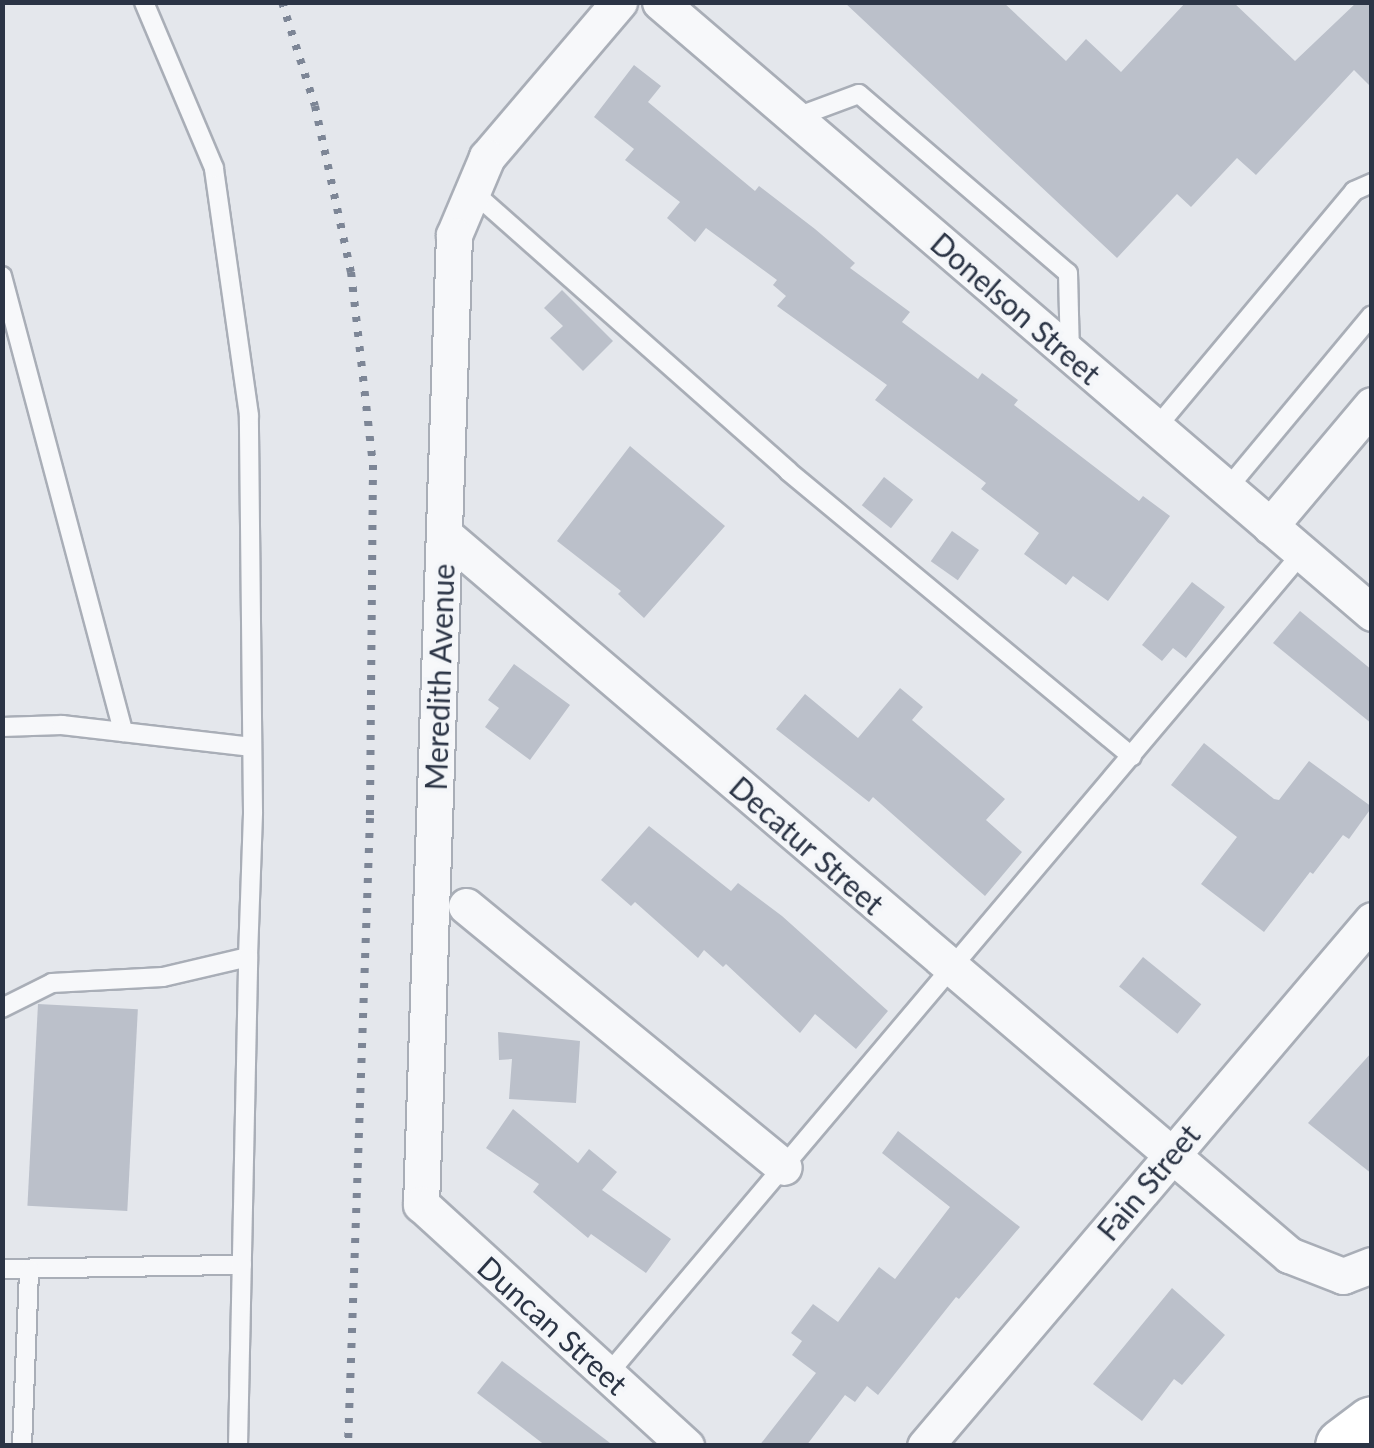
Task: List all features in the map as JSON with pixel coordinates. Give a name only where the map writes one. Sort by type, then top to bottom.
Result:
[{"type":"highway","points":[[1342,1446],[1372,1424]]},
{"type":"street","name":"Meredith Avenue","points":[[421,1204],[454,235],[487,157],[620,2]]},
{"type":"street","name":"Donelson Street","points":[[660,2],[1372,613]]},
{"type":"street","points":[[1270,526],[1372,405]]},
{"type":"street","name":"Decatur Street","points":[[444,534],[1289,1255],[1343,1276],[1372,1265]]},
{"type":"street","points":[[466,906],[784,1168]]},
{"type":"street","name":"Fain Street","points":[[925,1446],[1372,920]]},
{"type":"street","name":"Duncan Street","points":[[421,1204],[686,1446]]},
{"type":"lane","points":[[144,2],[214,168],[250,414],[252,747],[238,1446]]},
{"type":"lane","points":[[794,118],[859,94],[919,145],[1068,274],[1070,354]]},
{"type":"lane","points":[[1156,428],[1354,191],[1372,182]]},
{"type":"lane","points":[[472,191],[788,471],[1132,757]]},
{"type":"lane","points":[[2,276],[123,732]]},
{"type":"lane","points":[[1227,489],[1372,315]]},
{"type":"lane","points":[[608,1374],[954,970],[1302,554]]},
{"type":"lane","points":[[2,727],[62,725],[252,747]]},
{"type":"lane","points":[[2,1008],[52,983],[163,977],[248,957]]},
{"type":"lane","points":[[2,1269],[242,1265]]},
{"type":"lane","points":[[22,1446],[29,1269]]},
{"type":"building","points":[[844,2],[1003,2],[1066,61],[1086,39],[1121,72],[1186,2],[1233,2],[1295,61],[1357,2],[1372,2],[1372,88],[1354,70],[1256,175],[1237,158],[1191,207],[1177,194],[1117,258]]},
{"type":"building","points":[[634,65],[661,86],[648,102],[755,191],[759,186],[855,263],[850,268],[910,312],[902,322],[978,379],[982,373],[1018,400],[1014,405],[1139,501],[1143,496],[1170,516],[1108,601],[1073,576],[1066,585],[1024,554],[1039,533],[981,489],[986,483],[875,400],[887,385],[777,306],[786,296],[773,285],[777,280],[706,228],[695,242],[667,218],[680,202],[625,160],[634,149],[594,117]]},
{"type":"building","points":[[562,290],[613,341],[583,371],[550,338],[563,326],[544,308]]},
{"type":"building","points":[[630,446],[725,526],[644,618],[618,594],[621,591],[557,541]]},
{"type":"building","points":[[884,477],[913,500],[891,528],[862,505]]},
{"type":"building","points":[[952,531],[979,550],[958,580],[931,561]]},
{"type":"building","points":[[1192,582],[1225,607],[1186,658],[1173,648],[1162,661],[1142,645]]},
{"type":"building","points":[[1300,611],[1372,670],[1372,724],[1273,643]]},
{"type":"building","points":[[514,664],[570,705],[530,760],[485,727],[499,708],[488,700]]},
{"type":"building","points":[[900,688],[923,707],[912,720],[1005,799],[986,820],[1022,852],[985,896],[873,797],[869,802],[776,729],[805,694],[858,738]]},
{"type":"building","points":[[1204,743],[1274,799],[1279,800],[1309,761],[1372,807],[1349,839],[1343,835],[1313,874],[1310,872],[1264,932],[1201,884],[1237,837],[1171,785]]},
{"type":"building","points":[[649,826],[731,891],[738,883],[782,916],[888,1011],[856,1049],[815,1014],[800,1033],[726,964],[723,967],[704,950],[698,958],[635,902],[631,906],[601,880]]},
{"type":"building","points":[[1143,957],[1201,1004],[1177,1034],[1119,987]]},
{"type":"building","points":[[38,1004],[138,1009],[127,1211],[27,1206]]},
{"type":"building","points":[[498,1032],[580,1041],[576,1103],[509,1099],[512,1059],[499,1060]]},
{"type":"building","points":[[1372,1052],[1372,1174],[1308,1123]]},
{"type":"building","points":[[513,1109],[578,1163],[589,1149],[617,1172],[602,1190],[671,1239],[646,1273],[591,1234],[588,1238],[533,1192],[539,1184],[486,1148]]},
{"type":"building","points":[[898,1131],[1020,1227],[959,1299],[956,1297],[878,1395],[867,1386],[855,1402],[845,1395],[806,1446],[759,1446],[816,1373],[792,1355],[802,1341],[791,1333],[813,1304],[838,1322],[879,1267],[895,1279],[950,1207],[882,1153]]},
{"type":"building","points":[[1172,1288],[1225,1335],[1182,1385],[1174,1379],[1142,1421],[1093,1384]]},
{"type":"building","points":[[502,1361],[614,1446],[546,1446],[477,1393]]},
{"type":"railway","points":[[282,2],[315,106],[351,272],[373,465],[370,818],[348,1446]]}]
